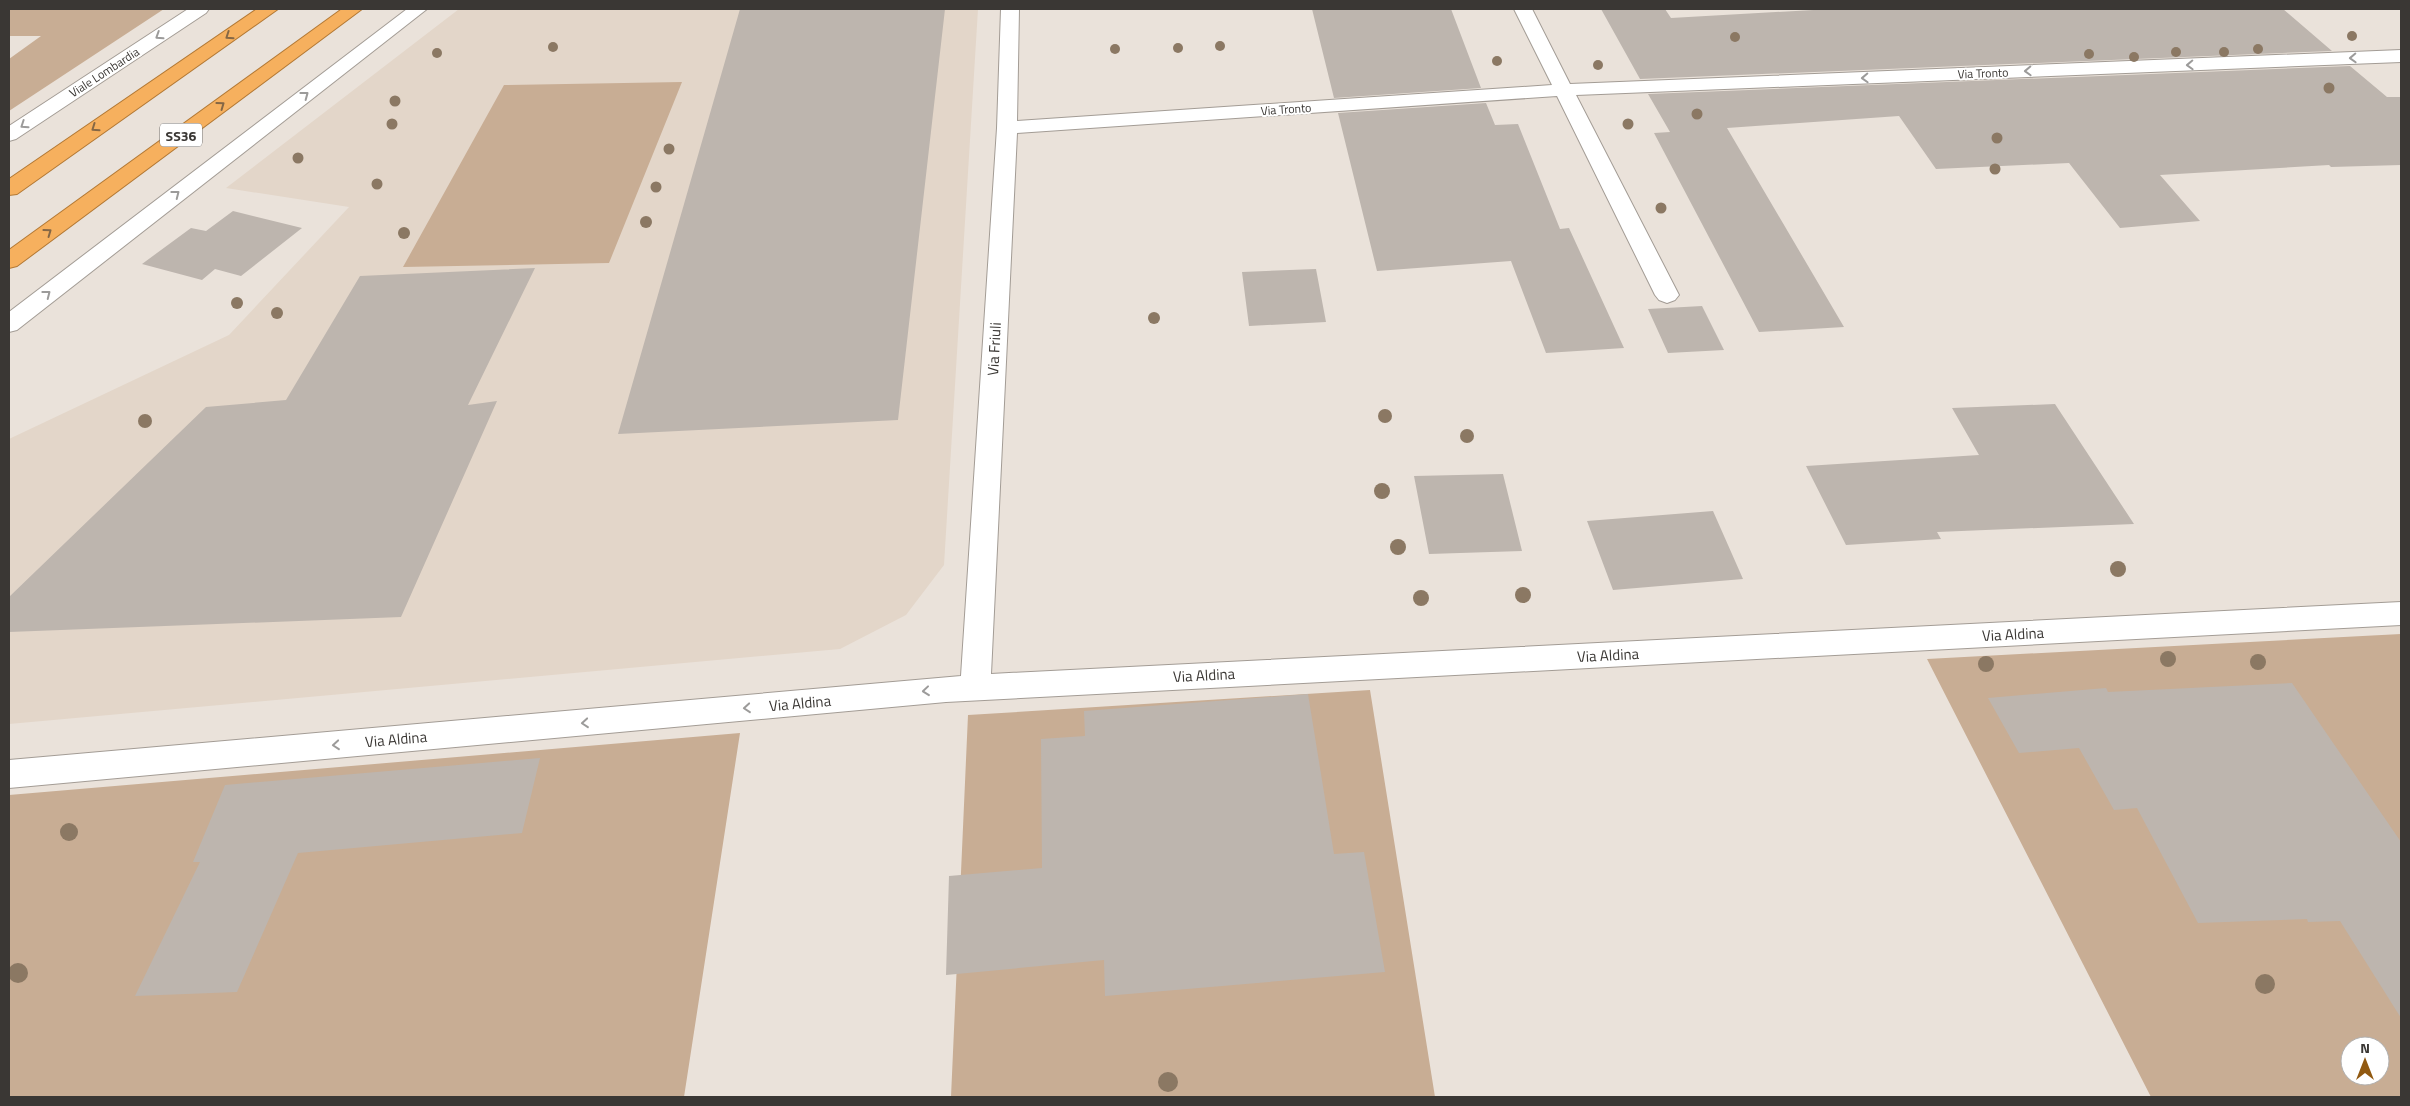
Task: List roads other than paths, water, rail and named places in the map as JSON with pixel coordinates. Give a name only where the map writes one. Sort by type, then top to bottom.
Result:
[{"type":"highway","points":[[9,189],[270,9]]},
{"type":"highway","name":"SS36","points":[[9,261],[353,9]]},
{"type":"street","name":"Viale Lombardia","points":[[9,135],[200,9]]},
{"type":"street","points":[[9,324],[418,9]]},
{"type":"street","name":"Via Friuli","points":[[975,689],[1007,128],[1010,9]]},
{"type":"street","points":[[1522,9],[1565,90],[1667,295]]},
{"type":"street","name":"Via Tronto","points":[[1007,128],[1565,90],[2401,56]]},
{"type":"street","name":"Via Aldina","points":[[9,774],[946,689],[2401,614]]}]
